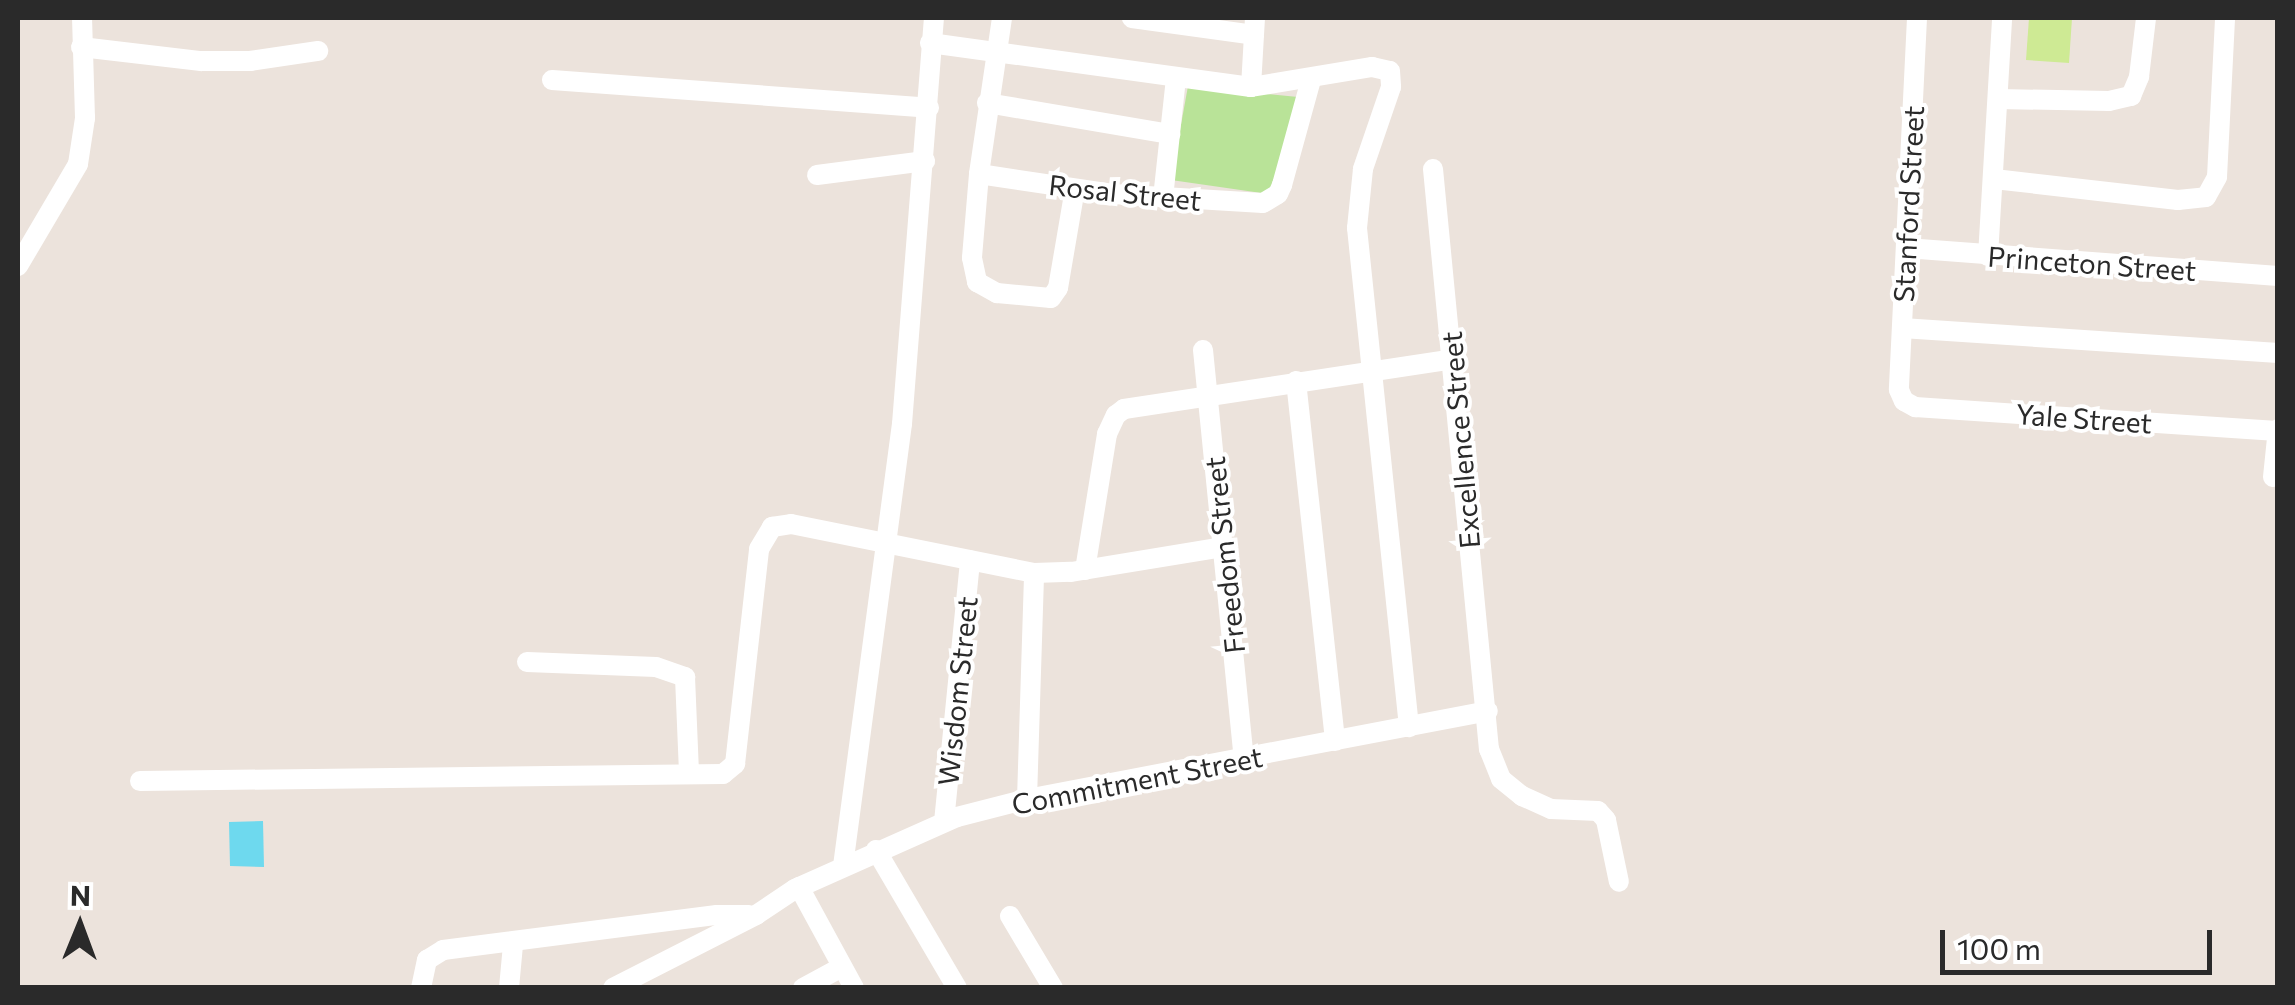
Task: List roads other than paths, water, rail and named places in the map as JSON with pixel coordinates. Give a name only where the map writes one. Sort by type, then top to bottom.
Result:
[{"type":"street","points":[[18,266],[78,164],[85,118],[82,18]]},
{"type":"street","points":[[842,866],[889,543],[925,161],[934,18]]},
{"type":"street","points":[[1002,18],[987,102],[972,258],[977,282],[997,293],[1038,300],[1051,298],[1058,288],[1076,189]]},
{"type":"street","points":[[1132,18],[1254,26],[1250,87]]},
{"type":"street","name":"Stanford Street","points":[[1899,390],[1917,18]]},
{"type":"street","points":[[1988,256],[2002,18]]},
{"type":"street","points":[[1998,99],[2110,101],[2132,96],[2139,77],[2146,18]]},
{"type":"street","points":[[1994,179],[2178,200],[2206,197],[2214,191],[2217,177],[2224,18]]},
{"type":"street","points":[[930,42],[1250,87],[1372,68],[1390,71],[1392,78],[1363,169],[1357,206],[1409,727]]},
{"type":"street","points":[[81,47],[201,61],[250,61],[318,51]]},
{"type":"street","points":[[1164,198],[1176,79]]},
{"type":"street","points":[[552,80],[929,108]]},
{"type":"street","name":"Rosal Street","points":[[980,174],[1164,198],[1253,204],[1271,200],[1282,186],[1311,80]]},
{"type":"street","points":[[987,102],[1170,134]]},
{"type":"street","points":[[817,176],[925,161]]},
{"type":"street","name":"Excellence Street","points":[[1434,170],[1489,749],[1501,779],[1509,788],[1551,810],[1598,812],[1606,820],[1619,882]]},
{"type":"street","name":"Princeton Street","points":[[1906,248],[2278,276]]},
{"type":"street","points":[[1902,328],[2278,354]]},
{"type":"street","name":"Freedom Street","points":[[1203,350],[1244,760]]},
{"type":"street","points":[[1085,570],[1108,434],[1116,415],[1137,406],[1453,359]]},
{"type":"street","points":[[1296,382],[1335,741]]},
{"type":"street","name":"Yale Street","points":[[1899,390],[1904,401],[1914,407],[2277,430]]},
{"type":"street","points":[[2272,478],[2277,430]]},
{"type":"street","points":[[140,780],[690,771],[723,774],[735,764],[759,548],[766,532],[791,524],[1034,573],[1085,570],[1224,547]]},
{"type":"street","name":"Wisdom Street","points":[[944,822],[970,560]]},
{"type":"street","points":[[1027,799],[1034,573]]},
{"type":"street","points":[[527,662],[656,667],[685,677],[690,771]]},
{"type":"street","name":"Commitment Street","points":[[613,988],[756,915],[799,887],[944,822],[1027,799],[1488,711]]},
{"type":"street","points":[[876,850],[957,988]]},
{"type":"street","points":[[799,887],[854,988]]},
{"type":"street","points":[[421,988],[427,960],[443,950],[717,915],[756,915]]},
{"type":"street","points":[[1010,916],[1054,988]]},
{"type":"street","points":[[509,988],[512,944]]},
{"type":"street","points":[[803,988],[842,967]]},
{"type":"water","points":[[263,821],[264,867],[230,866],[229,822]]}]
